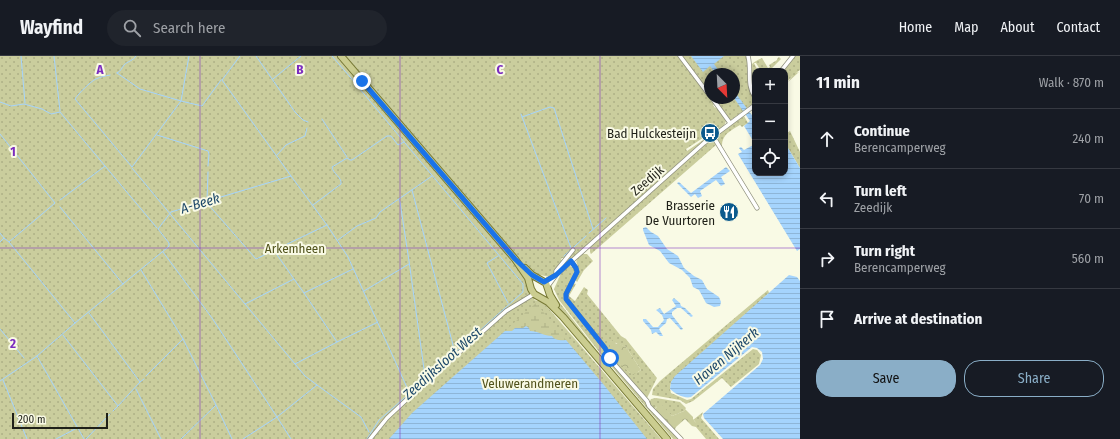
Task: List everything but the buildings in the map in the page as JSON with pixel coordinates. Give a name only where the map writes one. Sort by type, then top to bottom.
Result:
[{"type":"main road","points":[[341,56],[515,259],[532,275],[545,284],[563,317]]},
{"type":"main road","points":[[515,259],[537,295],[548,302],[563,317],[667,439]]},
{"type":"main road","points":[[531,285],[533,281],[537,279],[545,284]]},
{"type":"main road","points":[[537,295],[546,295],[545,284]]},
{"type":"street","points":[[680,56],[704,88]]},
{"type":"street","points":[[748,56],[750,67],[750,88],[752,91]]},
{"type":"street","points":[[783,68],[793,56]]},
{"type":"street","points":[[716,104],[730,124]]},
{"type":"street","name":"Zeedijk","points":[[545,284],[713,136],[752,107]]},
{"type":"street","points":[[713,136],[757,208]]},
{"type":"street","name":"Zeedijk","points":[[556,275],[556,271],[573,250]]},
{"type":"street","points":[[571,261],[577,272],[566,294],[567,300],[592,331],[616,366],[647,401],[649,406],[681,439]]},
{"type":"street","points":[[370,439],[386,418],[506,311],[537,295]]},
{"type":"green space","name":"Arkemheen","points":[[0,56],[747,56],[748,76],[752,92],[752,104],[729,120],[717,104],[740,104],[740,68],[704,68],[704,104],[714,104],[714,107],[718,109],[726,121],[725,124],[718,130],[686,149],[687,151],[709,136],[558,271],[564,258],[562,258],[562,261],[552,276],[540,275],[529,285],[530,294],[539,300],[534,300],[543,302],[661,439],[0,439]]},
{"type":"green space","points":[[789,56],[800,56],[800,70],[788,82],[793,75],[788,81],[788,68],[785,68],[792,59]]},
{"type":"green space","points":[[779,57],[781,59],[772,68],[768,68],[770,67],[769,65]]},
{"type":"green space","points":[[762,58],[768,68],[759,68],[756,63],[754,63],[756,68],[752,68],[751,78],[751,67],[753,63]]},
{"type":"green space","points":[[744,116],[748,123],[742,127],[740,125],[727,134],[723,140],[722,148],[716,139],[716,136]]},
{"type":"green space","points":[[790,131],[800,152],[800,168],[788,148],[788,132]]},
{"type":"green space","points":[[710,140],[713,140],[716,145],[591,254],[590,247]]},
{"type":"green space","points":[[582,254],[587,254],[593,261],[584,270],[577,282],[575,279],[579,270],[577,259]]},
{"type":"green space","points":[[568,266],[573,267],[575,270],[564,294],[565,299],[587,326],[615,366],[679,439],[673,439],[600,353],[559,300],[554,289],[562,271]]},
{"type":"green space","points":[[573,283],[576,284],[569,296],[575,301],[584,287],[588,290],[587,294],[657,378],[647,398],[617,365],[606,347],[569,301],[567,295]],"holes":[[[611,341],[626,347],[641,370],[638,372],[630,373],[613,356],[611,352]]]},
{"type":"green space","points":[[768,290],[769,293],[671,382],[671,393],[687,400],[691,399],[753,349],[757,350],[761,355],[759,364],[731,387],[722,378],[693,401],[686,404],[680,400],[652,395],[653,389],[660,381]]},
{"type":"green space","points":[[556,298],[609,366],[671,439],[669,439],[571,323],[553,300]]},
{"type":"green space","points":[[536,303],[566,340],[558,340],[551,336],[542,335],[523,328],[505,331]]},
{"type":"green space","points":[[614,339],[616,344],[618,343],[626,347],[641,370],[633,375],[612,357],[610,352],[610,342]]},
{"type":"green space","points":[[656,398],[680,402],[686,408],[684,411],[672,416],[663,408],[662,405],[656,407],[655,410],[650,406],[649,403],[651,399]]},
{"type":"green space","points":[[658,404],[661,404],[672,416],[684,411],[685,409],[693,417],[696,427],[692,426],[685,419],[676,427],[674,431],[655,410]]},
{"type":"green space","points":[[703,412],[701,418],[719,439],[706,439],[696,427],[695,421],[693,420]]},
{"type":"water","points":[[691,56],[724,56],[714,64],[717,68],[712,68],[710,66],[704,68],[703,72]]},
{"type":"water","points":[[740,99],[752,115],[752,139],[744,126],[750,121],[738,104],[740,104]]},
{"type":"water","points":[[752,146],[752,176],[788,176],[788,148],[800,168],[800,249],[797,251],[738,154],[742,152],[739,148],[741,147],[744,150]]},
{"type":"water","points":[[726,167],[730,171],[721,177],[725,184],[721,186],[716,180],[700,191],[702,196],[698,198],[695,194],[691,197],[677,183],[679,182],[691,193]]},
{"type":"water","points":[[646,227],[658,236],[667,249],[678,256],[684,268],[702,280],[707,289],[719,297],[721,302],[720,306],[714,307],[706,303],[699,290],[693,287],[690,278],[682,270],[669,263],[660,251],[649,245],[643,230],[643,228]]},
{"type":"water","name":"Haven Nijkerk","points":[[789,275],[797,277],[800,281],[800,439],[723,439],[704,418],[703,414],[760,365],[763,359],[762,352],[757,348],[752,347],[691,397],[682,396],[672,391],[670,389],[671,382],[675,376]]},
{"type":"water","points":[[674,298],[693,316],[691,317],[681,308],[677,308],[672,312],[672,315],[683,329],[681,330],[670,318],[667,319],[666,323],[659,329],[663,336],[660,336],[656,332],[652,334],[651,330],[643,319],[646,319],[653,327],[658,327],[664,320],[662,315],[656,310],[660,308],[664,314],[676,306],[672,300]]},
{"type":"water","name":"Veluwerandmeren","points":[[526,326],[530,331],[552,336],[558,340],[566,340],[647,439],[389,439],[412,413],[505,331],[512,331],[515,328],[523,328]]},
{"type":"waterway","points":[[21,56],[25,103]]},
{"type":"waterway","points":[[54,56],[60,111]]},
{"type":"waterway","points":[[117,73],[124,65],[136,56]]},
{"type":"waterway","points":[[117,73],[140,89],[181,101],[189,56]]},
{"type":"waterway","name":"A-Beek","points":[[0,381],[37,356],[167,248],[169,243],[158,229],[171,212],[291,176],[222,80],[240,56]]},
{"type":"waterway","points":[[256,56],[295,112],[303,120],[308,122]]},
{"type":"waterway","points":[[273,79],[301,56]]},
{"type":"waterway","points":[[332,56],[357,85]]},
{"type":"waterway","points":[[110,75],[94,80],[75,99],[132,167],[181,101],[202,106],[221,80]]},
{"type":"waterway","name":"Zeedijksloot West","points":[[359,88],[523,284],[523,292],[379,420],[367,439]]},
{"type":"waterway","points":[[0,102],[11,106],[24,104],[42,109],[51,114],[60,112],[105,166],[60,200]]},
{"type":"waterway","points":[[522,117],[550,107],[554,108],[593,229]]},
{"type":"waterway","points":[[521,114],[571,248]]},
{"type":"waterway","points":[[322,119],[347,157]]},
{"type":"waterway","points":[[277,155],[286,145],[305,136],[307,128]]},
{"type":"waterway","points":[[0,134],[55,203],[9,242],[4,238],[0,242]]},
{"type":"waterway","points":[[157,135],[208,151],[208,166]]},
{"type":"waterway","points":[[313,205],[341,184],[340,179],[332,167],[347,158],[352,160],[387,136],[391,136],[398,145],[404,142]]},
{"type":"waterway","points":[[105,166],[157,228]]},
{"type":"waterway","points":[[132,168],[245,304]]},
{"type":"waterway","points":[[207,201],[208,172]]},
{"type":"waterway","name":"Zeedijksloot West","points":[[291,176],[327,225],[348,257],[409,392]]},
{"type":"waterway","points":[[338,240],[357,226],[376,218],[380,212],[432,176]]},
{"type":"waterway","name":"Zeedijksloot West","points":[[412,190],[454,352]]},
{"type":"waterway","name":"Zeedijksloot West","points":[[399,200],[424,369],[423,379]]},
{"type":"waterway","points":[[206,202],[256,259],[327,225]]},
{"type":"waterway","points":[[60,207],[123,284]]},
{"type":"waterway","points":[[589,233],[606,218]]},
{"type":"waterway","points":[[0,233],[4,238]]},
{"type":"waterway","points":[[564,256],[586,236]]},
{"type":"waterway","points":[[9,242],[75,323]]},
{"type":"waterway","points":[[163,252],[212,318],[277,417],[317,385],[305,376],[295,364]]},
{"type":"waterway","points":[[275,252],[294,279]]},
{"type":"waterway","points":[[498,256],[487,263],[508,303]]},
{"type":"waterway","points":[[364,291],[409,264]]},
{"type":"waterway","points":[[353,269],[304,293],[337,342],[378,322]]},
{"type":"waterway","points":[[141,270],[183,339],[216,405]]},
{"type":"waterway","points":[[304,293],[294,279],[245,304],[295,364],[337,342]]},
{"type":"waterway","points":[[89,313],[140,382],[144,379]]},
{"type":"waterway","points":[[0,329],[24,358]]},
{"type":"waterway","points":[[63,335],[118,406],[140,382]]},
{"type":"waterway","points":[[146,376],[183,339]]},
{"type":"waterway","points":[[37,356],[84,439]]},
{"type":"waterway","points":[[3,380],[27,439]]},
{"type":"waterway","points":[[317,385],[361,417],[369,432]]},
{"type":"waterway","points":[[136,389],[161,439]]},
{"type":"waterway","points":[[181,439],[216,405],[232,439]]},
{"type":"waterway","points":[[113,411],[118,406]]},
{"type":"waterway","points":[[86,439],[110,414]]},
{"type":"waterway","points":[[243,439],[277,417],[291,439]]},
{"type":"waterway","points":[[56,439],[77,428]]},
{"type":"place","name":"Bad Hulckesteijn","points":[[710,133]]},
{"type":"place","name":"Brasserie De Vuurtoren","points":[[729,212]]},
{"type":"route","points":[[362,81],[515,259],[528,272],[544,282],[556,275],[571,261],[577,269],[577,272],[566,294],[566,299],[588,325],[605,348],[610,358]]}]
